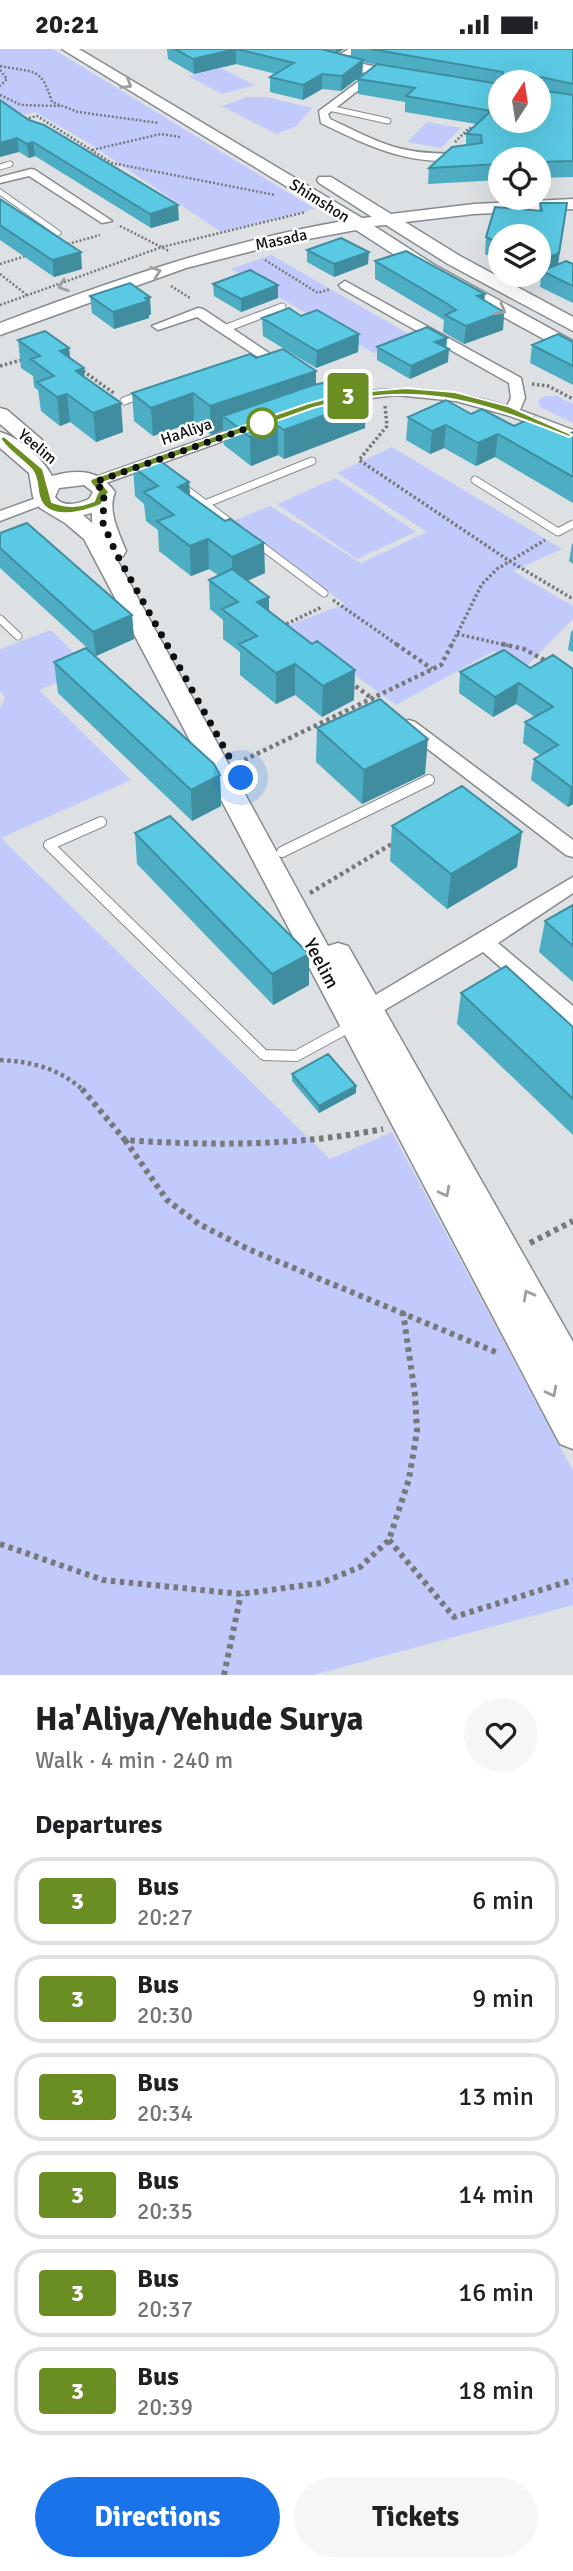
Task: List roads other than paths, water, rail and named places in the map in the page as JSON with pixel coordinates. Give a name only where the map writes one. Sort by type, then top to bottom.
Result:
[{"type":"main road","name":"Shimshon","points":[[69,49],[342,213],[437,274],[573,349]]},
{"type":"main road","points":[[293,49],[332,62],[425,80]]},
{"type":"main road","name":"Shimshon","points":[[312,172],[431,246],[573,325]]},
{"type":"main road","points":[[551,192],[573,191]]},
{"type":"main road","name":"Masada","points":[[31,298],[169,251],[247,230],[372,208],[488,195]]},
{"type":"main road","name":"Masada","points":[[0,329],[152,274],[244,247],[358,224],[446,213],[573,204]]},
{"type":"main road","points":[[431,246],[426,228],[446,213]]},
{"type":"main road","name":"Yeelim","points":[[0,414],[91,486],[116,553],[306,895],[408,1123],[557,1374]]},
{"type":"main road","name":"Yeelim","points":[[0,438],[39,471],[48,501],[93,536],[362,1016],[506,1256],[557,1374],[573,1431]]},
{"type":"main road","points":[[51,484],[91,486],[90,507],[79,510],[48,501],[51,484]]},
{"type":"street","points":[[332,62],[356,49]]},
{"type":"street","points":[[375,72],[328,108],[323,113],[325,121],[402,155],[475,155]]},
{"type":"street","points":[[0,180],[32,172],[106,221]]},
{"type":"street","points":[[345,285],[516,381],[518,398],[512,411]]},
{"type":"street","points":[[158,326],[198,312],[224,329],[256,356],[303,380]]},
{"type":"street","points":[[326,399],[381,391],[455,395],[512,411],[573,435]]},
{"type":"street","name":"HaAliya","points":[[91,486],[155,466],[260,423]]},
{"type":"street","points":[[0,516],[48,501]]},
{"type":"street","points":[[405,723],[573,849]]},
{"type":"street","points":[[362,1016],[573,884]]},
{"type":"street","points":[[484,942],[573,1018]]},
{"type":"lane","points":[[328,108],[388,121]]},
{"type":"lane","points":[[0,167],[10,164]]},
{"type":"lane","points":[[0,192],[58,233]]},
{"type":"lane","points":[[224,329],[282,307]]},
{"type":"lane","points":[[124,401],[149,392]]},
{"type":"lane","points":[[205,504],[312,461]]},
{"type":"lane","points":[[172,479],[324,593]]},
{"type":"lane","points":[[475,480],[558,532],[573,524]]},
{"type":"lane","points":[[0,619],[18,636]]},
{"type":"lane","points":[[282,852],[429,780]]},
{"type":"lane","points":[[101,822],[49,845],[264,1055],[296,1056],[362,1016]]}]
